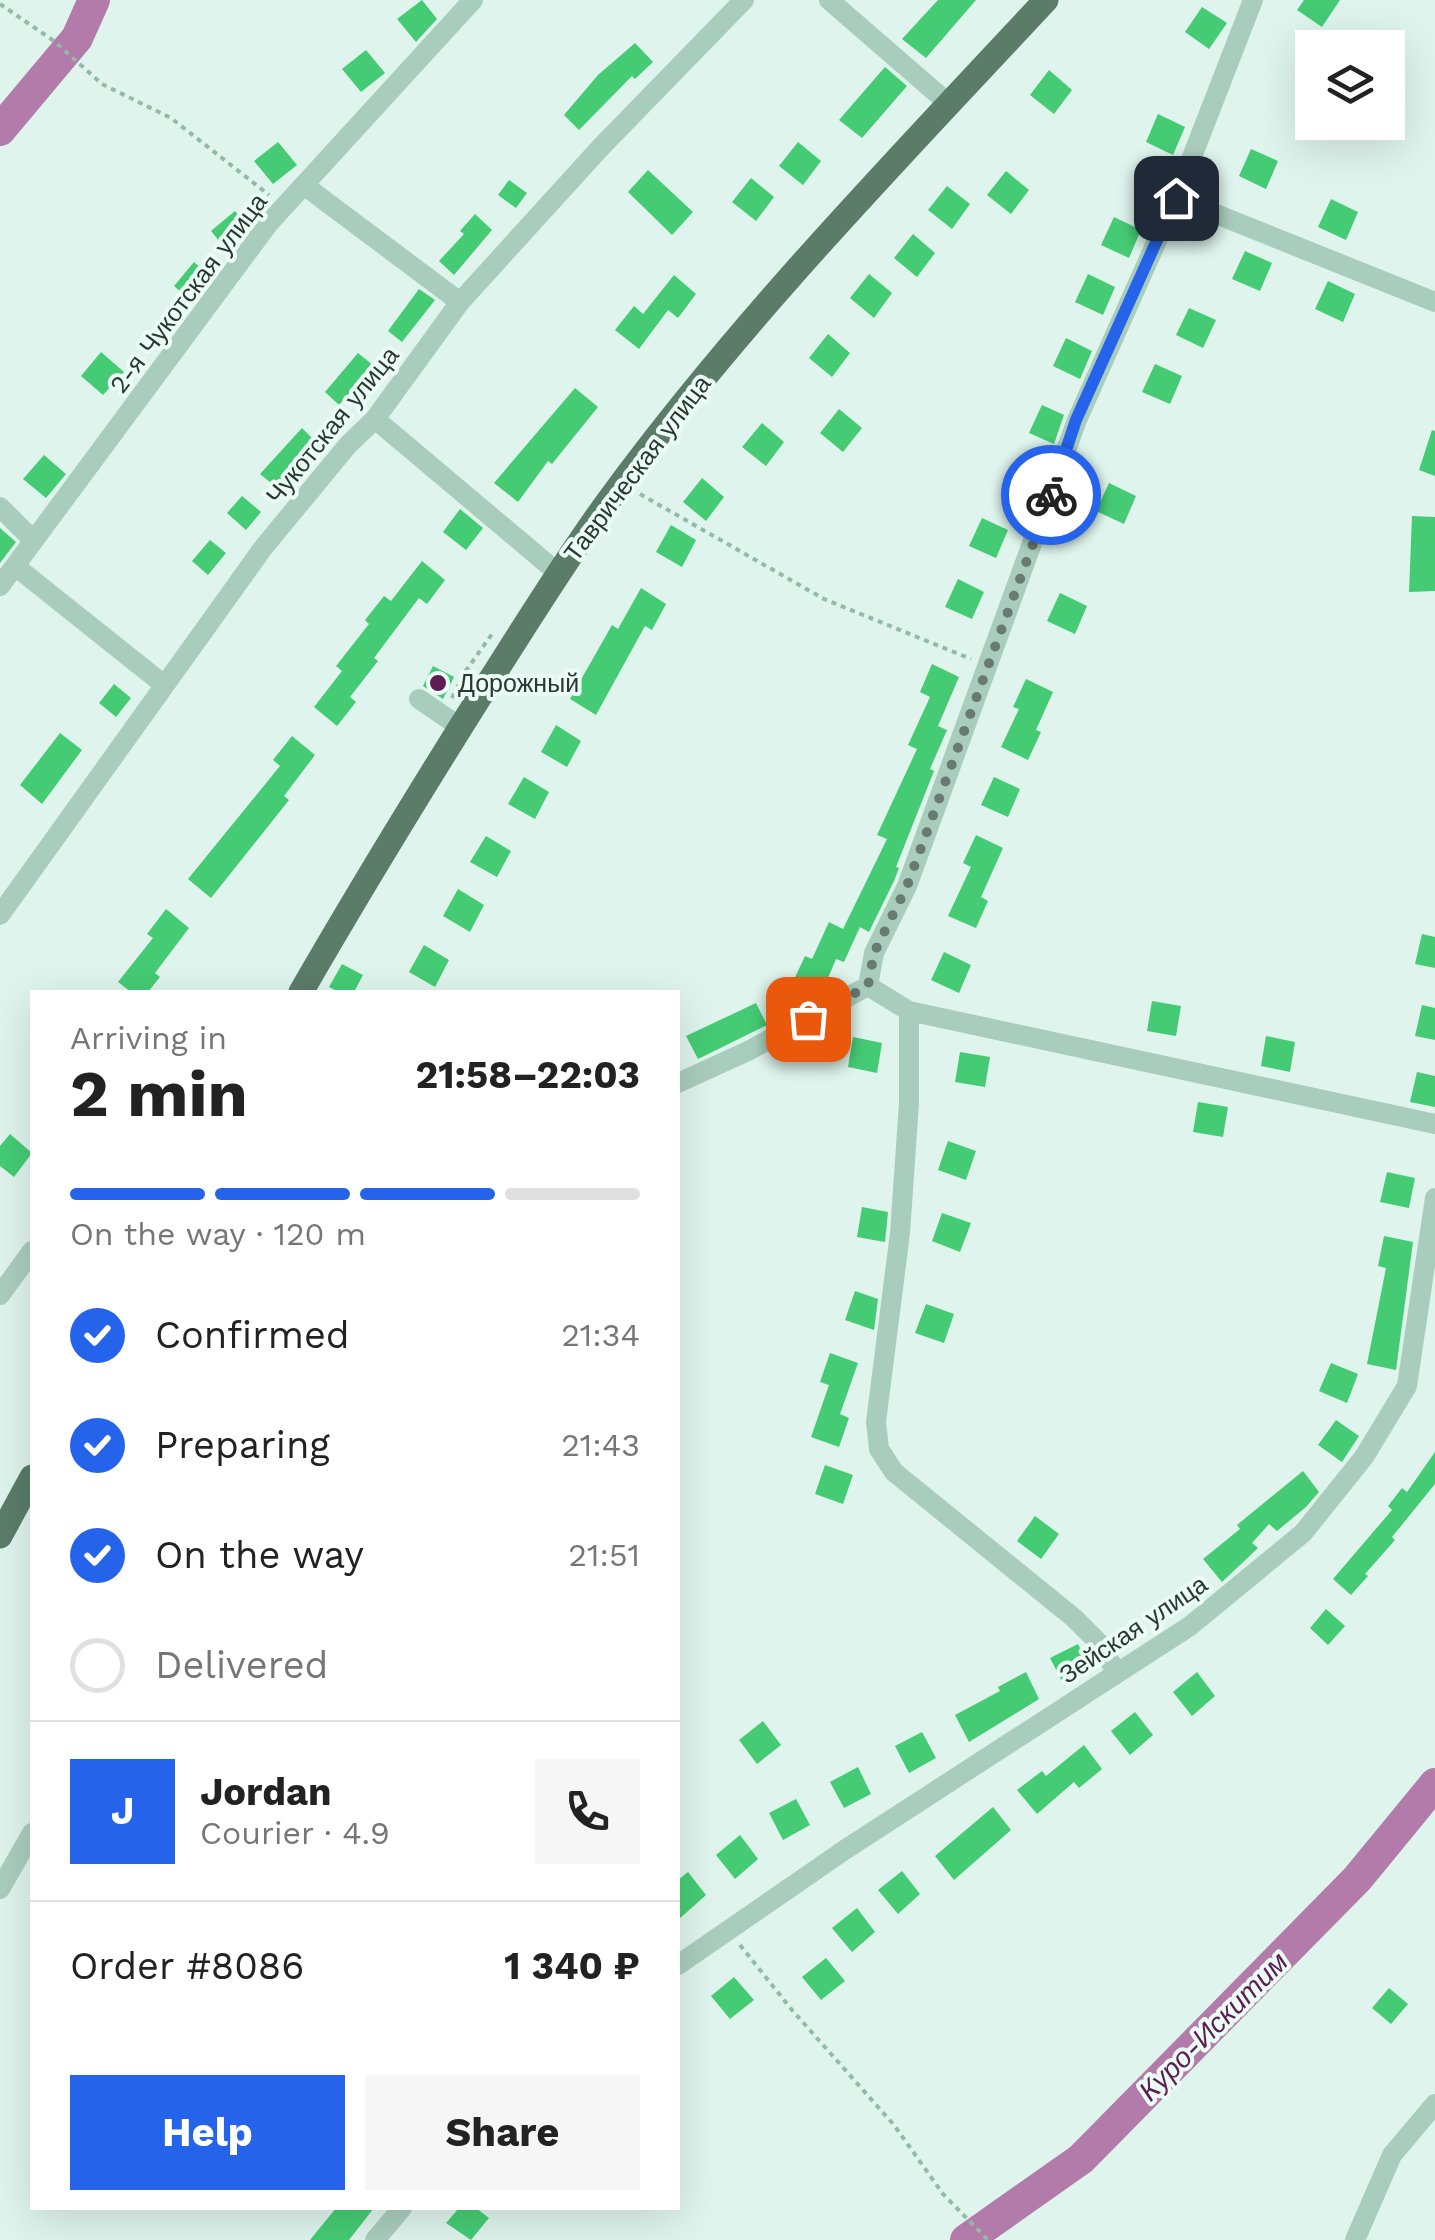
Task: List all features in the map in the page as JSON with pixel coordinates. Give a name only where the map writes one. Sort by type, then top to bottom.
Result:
[{"type":"main road","name":"Таврическая улица","points":[[302,990],[460,727],[610,498],[760,308],[1046,0]]},
{"type":"main road","points":[[0,1536],[30,1481]]},
{"type":"street","name":"2-я Чукотская улица","points":[[0,586],[269,222],[306,186],[356,124],[472,0]]},
{"type":"street","name":"Чукотская улица","points":[[0,915],[263,548],[348,445],[375,419],[460,302],[601,146],[744,0]]},
{"type":"street","points":[[829,0],[949,104]]},
{"type":"street","points":[[868,986],[874,953],[907,886],[1076,420],[1176,198],[1253,0]]},
{"type":"street","points":[[306,186],[460,302]]},
{"type":"street","points":[[1176,198],[1435,302]]},
{"type":"street","points":[[375,419],[558,573]]},
{"type":"street","points":[[0,506],[32,539]]},
{"type":"street","points":[[16,566],[163,684]]},
{"type":"street","points":[[419,699],[460,727]]},
{"type":"street","points":[[868,986],[909,1011],[1435,1124]]},
{"type":"street","points":[[680,1081],[748,1051],[868,986]]},
{"type":"street","points":[[909,1011],[910,1103],[900,1233],[877,1406],[878,1449],[894,1472],[1074,1618],[1099,1643],[1117,1673]]},
{"type":"street","name":"Зейская улица","points":[[680,1964],[962,1772],[1190,1626],[1302,1533],[1364,1458],[1407,1386],[1435,1198]]},
{"type":"street","points":[[0,1295],[30,1254]]},
{"type":"street","points":[[0,1889],[30,1836]]},
{"type":"street","points":[[1354,2240],[1392,2155],[1435,2104]]},
{"type":"street","points":[[374,2240],[400,2210]]},
{"type":"path","points":[[0,4],[54,40],[102,84],[171,118],[284,207]]},
{"type":"path","points":[[638,493],[824,599],[988,665]]},
{"type":"path","points":[[728,1930],[792,2010],[894,2125],[943,2194],[988,2240]]},
{"type":"building","points":[[422,0],[437,19],[416,42],[397,19]]},
{"type":"building","points":[[938,0],[976,0],[926,58],[902,39]]},
{"type":"building","points":[[1304,0],[1340,0],[1322,27],[1297,10]]},
{"type":"building","points":[[1202,7],[1227,23],[1209,49],[1185,32]]},
{"type":"building","points":[[635,43],[653,62],[635,79],[632,76],[579,130],[564,115],[598,75]]},
{"type":"building","points":[[366,50],[385,73],[361,92],[342,69]]},
{"type":"building","points":[[885,67],[907,86],[862,138],[839,120]]},
{"type":"building","points":[[1049,70],[1072,90],[1054,114],[1030,95]]},
{"type":"building","points":[[1158,114],[1185,127],[1173,155],[1146,142]]},
{"type":"building","points":[[278,142],[297,165],[273,184],[254,161]]},
{"type":"building","points":[[798,142],[821,161],[803,185],[779,166]]},
{"type":"building","points":[[1251,149],[1278,161],[1266,189],[1239,176]]},
{"type":"building","points":[[648,170],[693,212],[672,235],[628,192]]},
{"type":"building","points":[[1006,171],[1029,190],[1011,214],[987,195]]},
{"type":"building","points":[[751,178],[774,197],[756,221],[732,202]]},
{"type":"building","points":[[509,180],[527,193],[516,208],[498,195]]},
{"type":"building","points":[[947,186],[970,204],[952,229],[928,210]]},
{"type":"building","points":[[1331,199],[1358,212],[1346,240],[1318,227]]},
{"type":"building","points":[[235,211],[249,228],[229,253],[211,231]]},
{"type":"building","points":[[475,214],[492,230],[454,275],[439,261],[464,234],[460,231]]},
{"type":"building","points":[[1114,217],[1141,230],[1129,258],[1101,245]]},
{"type":"building","points":[[913,234],[935,253],[917,277],[894,258]]},
{"type":"building","points":[[1245,251],[1272,263],[1260,291],[1232,279]]},
{"type":"building","points":[[194,262],[211,278],[193,302],[174,286]]},
{"type":"building","points":[[869,274],[892,293],[874,318],[850,298]]},
{"type":"building","points":[[1088,274],[1115,287],[1103,315],[1075,302]]},
{"type":"building","points":[[674,275],[696,294],[678,318],[668,310],[639,349],[615,330],[634,306],[643,314]]},
{"type":"building","points":[[1328,281],[1355,294],[1343,322],[1315,309]]},
{"type":"building","points":[[419,289],[435,300],[402,342],[388,331]]},
{"type":"building","points":[[1189,308],[1216,320],[1203,348],[1176,335]]},
{"type":"building","points":[[828,334],[850,353],[832,377],[809,358]]},
{"type":"building","points":[[1066,338],[1092,351],[1080,379],[1053,366]]},
{"type":"building","points":[[101,352],[124,372],[103,395],[81,376]]},
{"type":"building","points":[[358,353],[374,366],[339,405],[325,392]]},
{"type":"building","points":[[1155,364],[1182,376],[1170,404],[1142,392]]},
{"type":"building","points":[[575,388],[598,407],[552,464],[548,461],[518,502],[494,483]]},
{"type":"building","points":[[1042,405],[1064,415],[1054,444],[1029,433]]},
{"type":"building","points":[[839,409],[862,428],[843,452],[820,433]]},
{"type":"building","points":[[762,423],[784,442],[766,466],[742,447]]},
{"type":"building","points":[[302,428],[314,440],[288,466],[291,468],[276,487],[260,474]]},
{"type":"building","points":[[1432,430],[1435,431],[1435,476],[1419,470]]},
{"type":"building","points":[[44,455],[66,474],[46,498],[23,479]]},
{"type":"building","points":[[702,478],[724,497],[706,521],[683,502]]},
{"type":"building","points":[[1109,483],[1136,496],[1124,524],[1096,511]]},
{"type":"building","points":[[242,496],[261,512],[246,530],[227,513]]},
{"type":"building","points":[[460,509],[483,528],[466,550],[443,532]]},
{"type":"building","points":[[1412,516],[1435,517],[1435,591],[1409,592]]},
{"type":"building","points":[[982,518],[1008,530],[996,558],[969,546]]},
{"type":"building","points":[[671,525],[696,540],[682,567],[656,552]]},
{"type":"building","points":[[0,528],[16,542],[0,563]]},
{"type":"building","points":[[210,540],[226,553],[208,575],[192,561]]},
{"type":"building","points":[[422,561],[445,580],[427,604],[419,598],[374,658],[378,661],[350,697],[356,702],[337,726],[314,707],[342,671],[336,666],[369,624],[365,620],[384,596],[391,601]]},
{"type":"building","points":[[958,579],[984,592],[972,619],[945,607]]},
{"type":"building","points":[[641,588],[666,604],[652,630],[645,626],[596,715],[570,699],[612,625],[618,629]]},
{"type":"building","points":[[1060,593],[1087,606],[1075,634],[1047,621]]},
{"type":"building","points":[[932,664],[959,677],[938,726],[947,730],[930,769],[934,771],[894,881],[869,932],[860,927],[844,962],[836,959],[820,997],[792,984],[805,956],[812,959],[829,922],[843,929],[887,839],[877,835],[917,749],[908,745],[930,697],[920,692]]},
{"type":"building","name":"Дорожный","points":[[433,666],[454,677],[443,699],[423,686]]},
{"type":"building","points":[[1026,679],[1053,692],[1028,760],[1001,747],[1019,709],[1013,707]]},
{"type":"building","points":[[114,684],[131,698],[116,717],[99,703]]},
{"type":"building","points":[[556,725],[581,741],[567,767],[541,752]]},
{"type":"building","points":[[60,733],[82,750],[42,804],[20,785]]},
{"type":"building","points":[[292,736],[315,755],[284,796],[289,800],[211,898],[188,879],[280,766],[273,760]]},
{"type":"building","points":[[524,777],[549,792],[535,819],[508,804]]},
{"type":"building","points":[[994,777],[1020,789],[1008,817],[981,805]]},
{"type":"building","points":[[976,835],[1003,848],[981,897],[988,901],[976,928],[948,916],[971,867],[963,863]]},
{"type":"building","points":[[486,836],[511,851],[497,877],[470,862]]},
{"type":"building","points":[[458,889],[484,905],[470,932],[443,916]]},
{"type":"building","points":[[166,909],[189,928],[155,973],[160,977],[150,990],[128,990],[118,982],[153,938],[147,934]]},
{"type":"building","points":[[1422,934],[1435,937],[1435,968],[1415,964]]},
{"type":"building","points":[[424,945],[449,960],[435,987],[409,972]]},
{"type":"building","points":[[944,952],[971,965],[959,993],[931,980]]},
{"type":"building","points":[[342,964],[363,975],[355,990],[329,987]]},
{"type":"building","points":[[1152,1001],[1181,1006],[1176,1036],[1147,1031]]},
{"type":"building","points":[[756,1003],[767,1025],[698,1059],[686,1036]]},
{"type":"building","points":[[1422,1005],[1435,1008],[1435,1040],[1415,1036]]},
{"type":"building","points":[[1266,1036],[1295,1042],[1290,1072],[1261,1066]]},
{"type":"building","points":[[853,1037],[882,1043],[877,1073],[848,1067]]},
{"type":"building","points":[[960,1052],[990,1057],[985,1087],[955,1082]]},
{"type":"building","points":[[1417,1072],[1435,1076],[1435,1107],[1410,1102]]},
{"type":"building","points":[[1198,1102],[1228,1107],[1223,1137],[1193,1132]]},
{"type":"building","points":[[10,1134],[30,1151],[14,1177],[0,1166],[0,1146]]},
{"type":"building","points":[[948,1141],[976,1151],[966,1180],[938,1170]]},
{"type":"building","points":[[1387,1172],[1415,1178],[1409,1208],[1380,1202]]},
{"type":"building","points":[[862,1207],[888,1212],[885,1242],[857,1237]]},
{"type":"building","points":[[942,1213],[971,1223],[960,1252],[932,1241]]},
{"type":"building","points":[[1384,1236],[1413,1242],[1396,1370],[1367,1364],[1386,1268],[1378,1266]]},
{"type":"building","points":[[855,1291],[878,1299],[874,1330],[845,1320]]},
{"type":"building","points":[[926,1304],[954,1314],[944,1343],[915,1333]]},
{"type":"building","points":[[830,1353],[858,1363],[840,1414],[849,1418],[839,1447],[811,1437],[829,1385],[820,1382]]},
{"type":"building","points":[[1331,1363],[1358,1374],[1347,1403],[1319,1391]]},
{"type":"building","points":[[1336,1420],[1359,1436],[1342,1462],[1318,1445]]},
{"type":"building","points":[[1435,1452],[1435,1484],[1351,1595],[1333,1579],[1392,1510],[1388,1506],[1402,1488],[1407,1492]]},
{"type":"building","points":[[825,1465],[853,1475],[843,1504],[815,1494]]},
{"type":"building","points":[[1303,1471],[1319,1492],[1277,1531],[1269,1524],[1252,1543],[1258,1548],[1222,1582],[1203,1559],[1240,1529],[1237,1525]]},
{"type":"building","points":[[1035,1516],[1059,1534],[1041,1559],[1017,1541]]},
{"type":"building","points":[[1326,1609],[1345,1626],[1328,1645],[1310,1628]]},
{"type":"building","points":[[1078,1644],[1091,1670],[1064,1685],[1050,1658]]},
{"type":"building","points":[[1026,1672],[1039,1699],[969,1742],[955,1715]]},
{"type":"building","points":[[1197,1672],[1215,1696],[1192,1716],[1173,1692]]},
{"type":"building","points":[[1135,1712],[1153,1735],[1130,1755],[1111,1731]]},
{"type":"building","points":[[763,1721],[781,1745],[757,1764],[739,1740]]},
{"type":"building","points":[[922,1732],[936,1758],[909,1773],[895,1746]]},
{"type":"building","points":[[1084,1745],[1102,1769],[1079,1788],[1074,1782],[1037,1814],[1017,1790],[1042,1771],[1046,1776]]},
{"type":"building","points":[[858,1767],[871,1794],[844,1808],[830,1782]]},
{"type":"building","points":[[796,1799],[810,1825],[783,1840],[769,1813]]},
{"type":"building","points":[[993,1807],[1011,1830],[954,1880],[935,1856]]},
{"type":"building","points":[[740,1835],[758,1859],[735,1879],[716,1855]]},
{"type":"building","points":[[902,1871],[920,1894],[898,1914],[878,1890]]},
{"type":"building","points":[[688,1872],[706,1895],[680,1918],[680,1878]]},
{"type":"building","points":[[857,1908],[875,1932],[852,1952],[832,1928]]},
{"type":"building","points":[[826,1958],[845,1981],[821,2000],[802,1977]]},
{"type":"building","points":[[734,1977],[754,2000],[730,2019],[711,1996]]},
{"type":"building","points":[[1389,1988],[1408,2004],[1391,2024],[1372,2008]]},
{"type":"building","points":[[334,2210],[372,2210],[349,2240],[310,2240]]},
{"type":"building","points":[[457,2210],[479,2210],[489,2218],[471,2240],[446,2223]]},
{"type":"waterway","points":[[0,130],[77,38],[94,0]]},
{"type":"waterway","name":"Куро-Искитим","points":[[966,2240],[1081,2159],[1357,1879],[1435,1784]]},
{"type":"way so far","points":[[808,1019],[868,986],[874,953],[907,886],[1051,495]]},
{"type":"place","name":"Дорожный","points":[[438,683]]},
{"type":"route","points":[[1051,495],[1076,420],[1176,198]]}]
